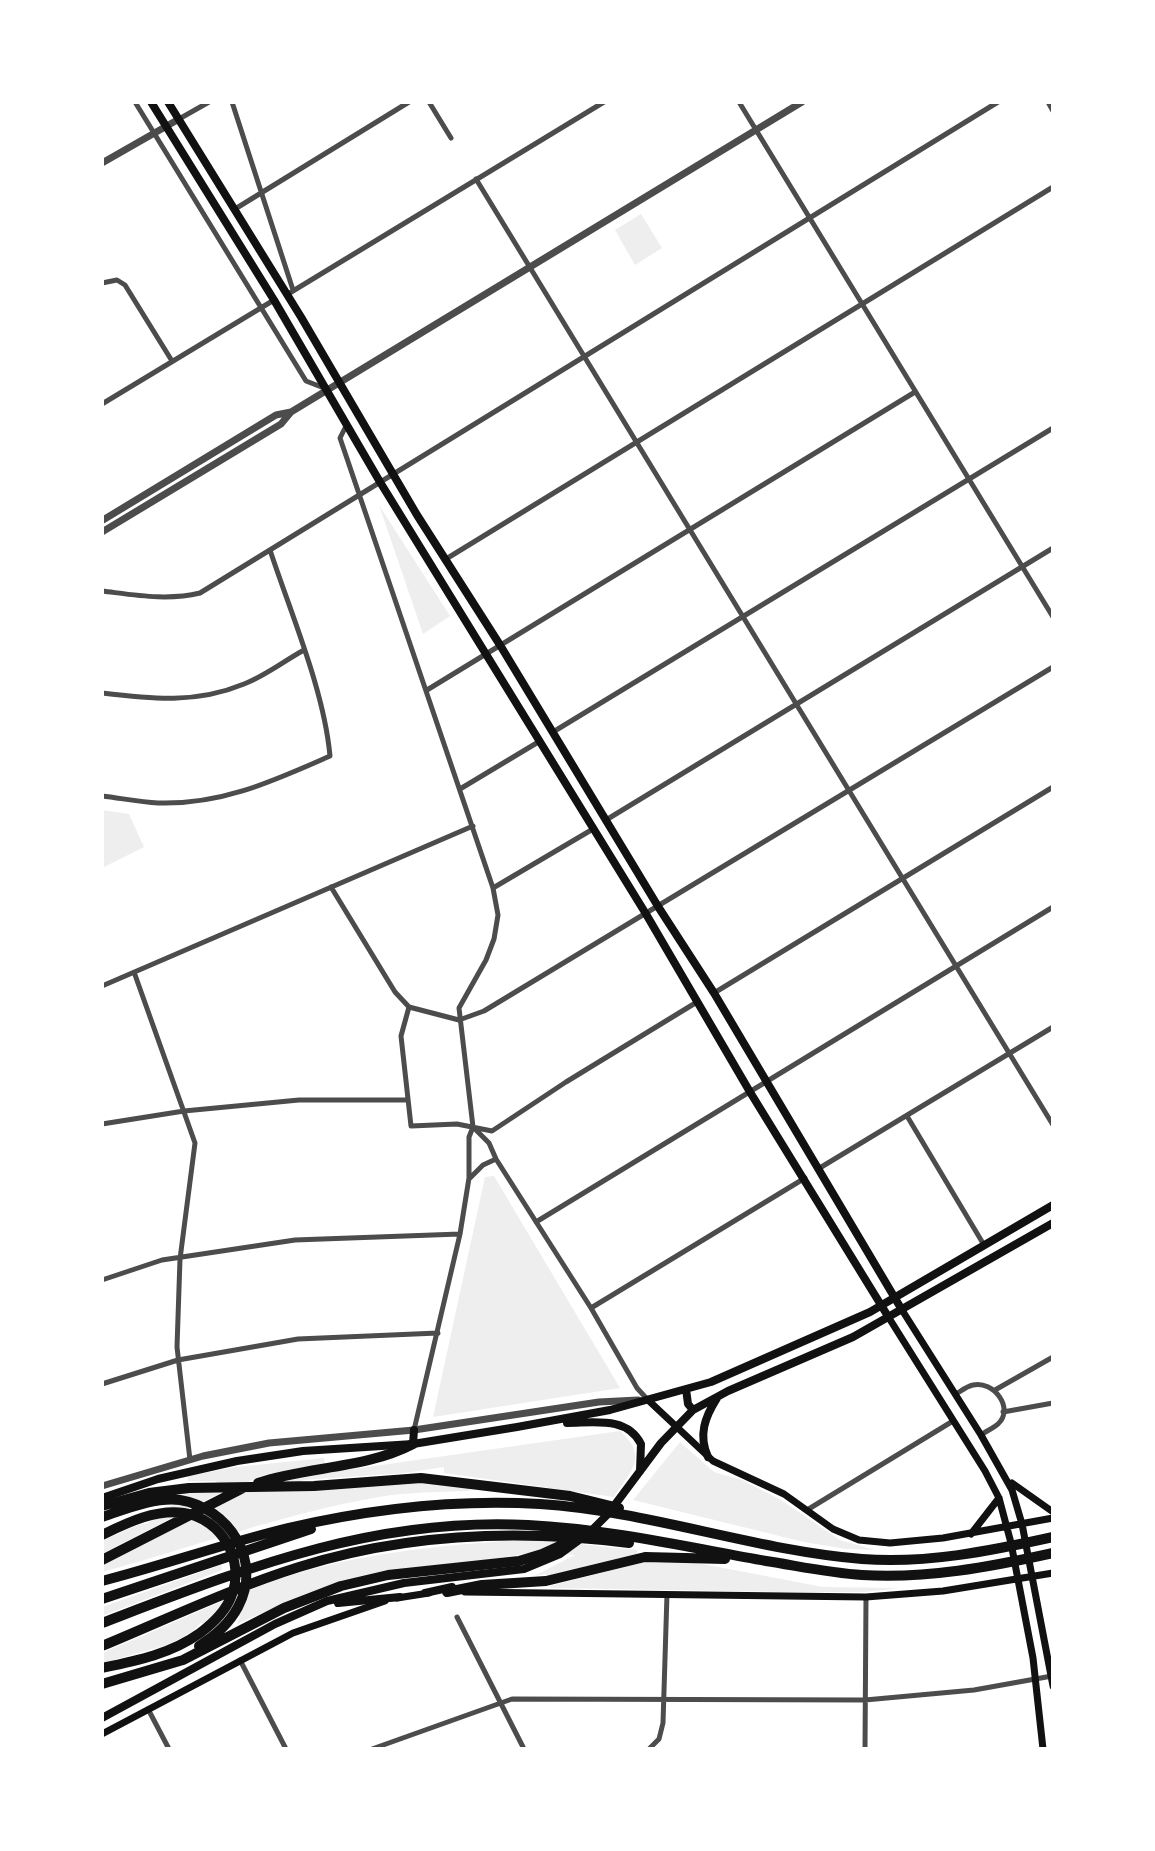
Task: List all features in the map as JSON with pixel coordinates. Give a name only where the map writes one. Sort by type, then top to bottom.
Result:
[{"type":"highway","points":[[102,1560],[241,1489],[290,1474],[377,1458],[413,1444]]},
{"type":"highway","points":[[102,1506],[161,1491],[212,1486],[297,1486],[421,1478],[593,1500],[665,1521]]},
{"type":"highway","points":[[102,1517],[174,1500],[201,1506],[228,1525],[243,1554],[246,1577],[242,1600],[233,1615],[205,1642],[159,1668]]},
{"type":"highway","points":[[102,1581],[288,1528],[422,1506],[497,1503],[581,1508],[665,1521],[819,1554],[878,1560],[961,1555],[1053,1537]]},
{"type":"highway","points":[[102,1535],[149,1516],[193,1515],[207,1521],[225,1538],[234,1557],[235,1586],[227,1606],[194,1637],[147,1658],[102,1668]]},
{"type":"highway","points":[[102,1599],[351,1516]]},
{"type":"highway","points":[[102,1623],[259,1564],[333,1543],[399,1531],[468,1525],[526,1525],[603,1532],[848,1574],[912,1576],[965,1570],[1053,1553]]},
{"type":"highway","points":[[102,1684],[193,1655],[284,1608],[341,1586],[388,1575],[507,1563],[542,1554],[590,1532]]},
{"type":"highway","points":[[102,1646],[266,1579],[324,1560],[385,1546],[455,1537],[521,1534],[691,1548]]},
{"type":"highway","points":[[447,1592],[482,1585],[546,1581],[645,1557],[771,1562]]},
{"type":"main road","points":[[151,102],[999,1498],[1037,1679],[1043,1749]]},
{"type":"main road","points":[[168,102],[290,292],[392,473],[714,993],[902,1310],[1008,1478],[1020,1491],[1053,1515]]},
{"type":"main road","points":[[102,1498],[166,1477],[246,1459],[413,1444],[548,1422],[648,1400],[711,1382],[870,1312],[1053,1205]]},
{"type":"main road","points":[[298,1612],[342,1602],[425,1593],[524,1569],[560,1554],[608,1514],[675,1426],[693,1410],[717,1396],[853,1337],[1053,1223]]},
{"type":"main road","points":[[686,1389],[686,1399],[693,1410]]},
{"type":"main road","points":[[708,1457],[704,1448],[703,1425],[717,1396]]},
{"type":"main road","points":[[648,1400],[708,1457],[729,1470],[784,1494],[841,1534],[869,1542],[901,1542],[1008,1530],[1053,1515]]},
{"type":"main road","points":[[548,1422],[627,1427],[641,1444],[640,1472]]},
{"type":"main road","points":[[413,1444],[414,1430]]},
{"type":"main road","points":[[1008,1478],[1023,1527],[1053,1686]]},
{"type":"main road","points":[[971,1534],[999,1498]]},
{"type":"main road","points":[[102,1718],[298,1612],[372,1588],[524,1569]]},
{"type":"main road","points":[[425,1593],[866,1597],[926,1593],[1053,1573]]},
{"type":"main road","points":[[102,1734],[306,1627],[400,1597]]},
{"type":"street","points":[[135,102],[306,381],[328,390]]},
{"type":"street","points":[[102,163],[209,102]]},
{"type":"street","points":[[232,102],[262,191],[290,292],[604,102]]},
{"type":"street","points":[[235,209],[409,102]]},
{"type":"street","points":[[429,102],[451,138]]},
{"type":"street","points":[[739,102],[1053,617]]},
{"type":"street","points":[[102,520],[276,415],[291,412],[328,390],[802,102]]},
{"type":"street","points":[[102,591],[158,598],[200,593],[998,102]]},
{"type":"street","points":[[1048,102],[1053,111]]},
{"type":"street","points":[[476,179],[1053,1125]]},
{"type":"street","points":[[446,559],[1053,187]]},
{"type":"street","points":[[102,283],[117,280],[125,285],[172,361]]},
{"type":"street","points":[[102,404],[274,300]]},
{"type":"street","points":[[427,690],[915,392]]},
{"type":"street","points":[[102,532],[281,424],[291,412]]},
{"type":"street","points":[[347,423],[340,438],[473,826],[493,888],[498,915],[486,960],[459,1008],[473,1127],[469,1137],[469,1178],[460,1234],[414,1430]]},
{"type":"street","points":[[552,733],[1053,428]]},
{"type":"street","points":[[606,820],[1053,548]]},
{"type":"street","points":[[102,796],[157,803],[200,801],[255,789],[330,756],[328,734],[304,650],[270,550]]},
{"type":"street","points":[[102,693],[169,700],[205,697],[246,684],[304,650]]},
{"type":"street","points":[[331,887],[395,992],[409,1007],[459,1020],[504,1000],[659,908],[1053,667]]},
{"type":"street","points":[[460,789],[540,741]]},
{"type":"street","points":[[714,993],[1053,787]]},
{"type":"street","points":[[102,986],[473,826]]},
{"type":"street","points":[[493,888],[593,829]]},
{"type":"street","points":[[536,1222],[1053,907]]},
{"type":"street","points":[[134,972],[195,1143],[180,1259],[178,1360],[190,1460]]},
{"type":"street","points":[[409,1007],[401,1036],[411,1126],[457,1124],[492,1131],[697,1002]]},
{"type":"street","points":[[818,1169],[1053,1027]]},
{"type":"street","points":[[102,1124],[184,1111],[299,1100],[407,1100]]},
{"type":"street","points":[[907,1116],[984,1245]]},
{"type":"street","points":[[473,1127],[489,1143],[637,1388],[648,1400]]},
{"type":"street","points":[[469,1178],[483,1165],[496,1159]]},
{"type":"street","points":[[591,1308],[805,1178]]},
{"type":"street","points":[[102,1280],[162,1260],[295,1240],[460,1234]]},
{"type":"street","points":[[102,1384],[178,1360],[298,1339],[438,1333]]},
{"type":"street","points":[[994,1391],[1053,1357]]},
{"type":"street","points":[[956,1394],[971,1385],[980,1384],[994,1391],[1001,1399],[1003,1412],[999,1424],[981,1435]]},
{"type":"street","points":[[102,1486],[245,1447],[414,1430],[599,1402],[648,1400]]},
{"type":"street","points":[[1003,1412],[1053,1403]]},
{"type":"street","points":[[807,1510],[953,1420]]},
{"type":"street","points":[[649,1749],[659,1739],[663,1723],[667,1594]]},
{"type":"street","points":[[865,1749],[866,1597]]},
{"type":"street","points":[[457,1617],[524,1749]]},
{"type":"street","points":[[240,1659],[286,1749]]},
{"type":"street","points":[[372,1749],[512,1699],[865,1700],[956,1692],[1052,1675]]},
{"type":"street","points":[[148,1709],[169,1749]]},
{"type":"shaded area","points":[[641,214],[662,248],[635,265],[615,230]]},
{"type":"shaded area","points":[[379,505],[450,616],[423,634]]},
{"type":"shaded area","points":[[102,810],[129,814],[144,847],[102,868]]},
{"type":"shaded area","points":[[494,1176],[620,1388],[433,1417],[485,1177]]},
{"type":"shaded area","points":[[620,1431],[629,1440],[635,1456],[631,1471],[614,1497],[444,1473],[444,1467],[303,1480],[297,1489],[435,1483],[469,1488],[470,1491],[401,1494],[344,1504],[274,1521],[102,1572],[102,1565],[234,1497],[290,1478]]},
{"type":"shaded area","points":[[680,1442],[714,1472],[742,1480],[781,1500],[840,1540],[875,1550],[804,1542],[633,1500]]},
{"type":"shaded area","points":[[324,1458],[325,1464],[264,1475],[214,1496],[102,1554],[102,1541],[148,1523],[184,1493],[212,1490],[217,1481],[188,1481],[188,1476],[236,1467]]},
{"type":"shaded area","points":[[504,1541],[550,1541],[637,1550],[637,1554],[547,1576],[534,1576],[575,1555],[536,1552],[407,1568],[356,1578],[303,1595],[237,1624],[240,1616],[201,1623],[192,1632],[168,1645],[102,1663],[102,1653],[294,1574],[383,1554]]},
{"type":"shaded area","points":[[692,1562],[823,1587],[900,1588],[864,1592],[787,1592],[550,1588],[640,1563]]},
{"type":"shaded area","points":[[221,1565],[222,1570],[102,1616],[102,1607]]}]
